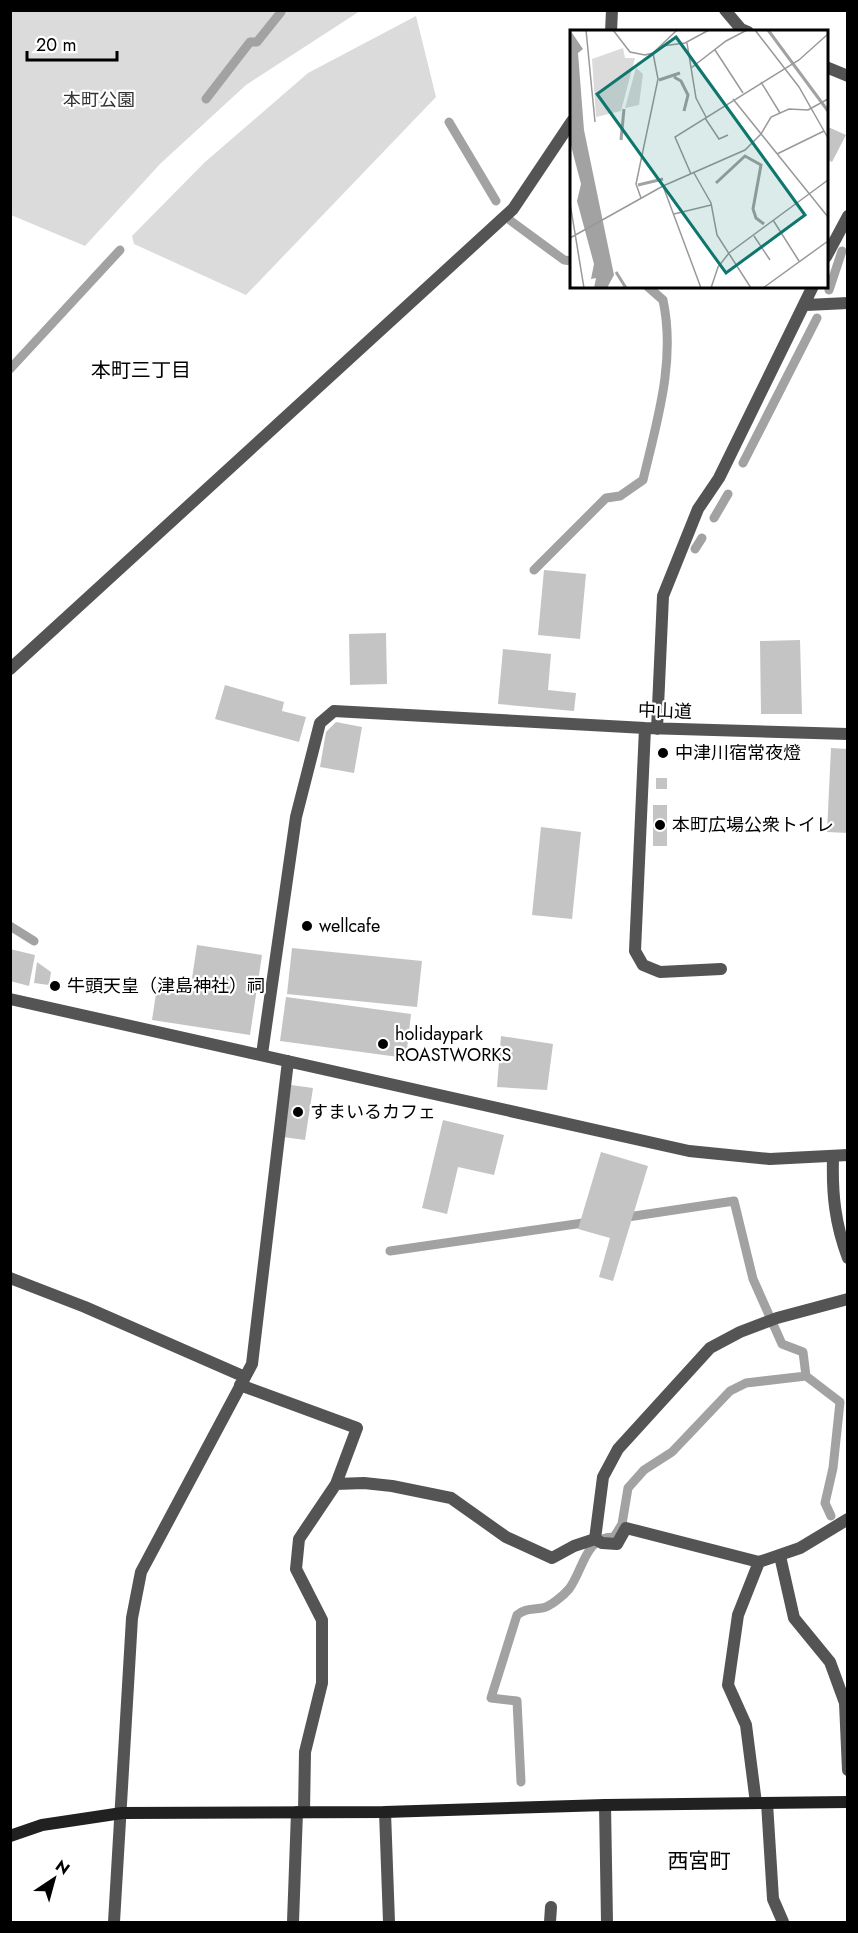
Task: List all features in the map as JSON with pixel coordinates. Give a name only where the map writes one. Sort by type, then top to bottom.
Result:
[{"type":"street","points":[[611,30],[612,10]]},
{"type":"street","points":[[725,10],[744,30]]},
{"type":"street","points":[[828,68],[848,76]]},
{"type":"street","points":[[10,669],[513,209],[570,124]]},
{"type":"street","points":[[828,253],[848,216]]},
{"type":"street","points":[[721,969],[660,972],[643,965],[635,951],[663,596],[698,509],[719,477],[806,305],[812,288]]},
{"type":"street","points":[[806,305],[848,303]]},
{"type":"street","name":"中山道","points":[[262,1054],[296,817],[320,723],[334,711],[651,729],[848,734]]},
{"type":"street","points":[[10,999],[689,1151],[770,1159],[833,1158],[848,1155]]},
{"type":"street","points":[[114,1923],[132,1618],[141,1572],[252,1364],[265,1272],[288,1060]]},
{"type":"street","points":[[833,1158],[832,1193],[838,1232],[848,1258]]},
{"type":"street","points":[[10,1278],[85,1307],[242,1381],[357,1428],[336,1484],[299,1539],[296,1569],[322,1620],[322,1683],[305,1752],[293,1923]]},
{"type":"street","points":[[598,1541],[603,1477],[618,1449],[710,1348],[777,1318],[848,1299]]},
{"type":"street","points":[[336,1484],[373,1484],[451,1498],[506,1537],[552,1558],[574,1546],[598,1541],[617,1544],[626,1528],[759,1562],[800,1548],[848,1519]]},
{"type":"street","points":[[780,1556],[794,1618],[830,1662],[845,1703],[848,1770]]},
{"type":"street","points":[[759,1562],[738,1616],[728,1685],[746,1725],[761,1803],[773,1899],[783,1923]]},
{"type":"street","points":[[10,1836],[42,1825],[122,1813],[385,1812],[605,1805],[848,1802]]},
{"type":"street","points":[[605,1805],[607,1923]]},
{"type":"street","points":[[385,1812],[389,1923]]},
{"type":"street","points":[[550,1923],[551,1907]]},
{"type":"green space","name":"本町公園","points":[[10,11],[360,11],[246,85],[160,164],[85,246],[11,215]]},
{"type":"green space","points":[[416,16],[436,97],[246,295],[134,244],[132,236],[205,162],[308,73]]},
{"type":"building","points":[[828,127],[846,135],[832,162],[828,160]]},
{"type":"building","points":[[544,570],[586,574],[580,639],[538,635]]},
{"type":"building","points":[[386,633],[387,684],[350,685],[349,634]]},
{"type":"building","points":[[800,640],[802,714],[761,714],[760,641]]},
{"type":"building","points":[[503,649],[551,654],[548,690],[576,693],[574,711],[498,704]]},
{"type":"building","points":[[225,685],[284,702],[282,711],[306,717],[299,742],[215,719]]},
{"type":"building","points":[[336,722],[362,727],[354,773],[320,767],[326,732]]},
{"type":"building","points":[[831,748],[848,749],[848,833],[827,832]]},
{"type":"building","points":[[656,778],[667,778],[667,789],[656,789]]},
{"type":"building","name":"本町広場公衆トイレ","points":[[653,805],[667,805],[667,846],[653,846]]},
{"type":"building","points":[[541,827],[581,832],[572,919],[532,915]]},
{"type":"building","points":[[197,945],[262,955],[250,1035],[152,1020],[157,987],[190,992]]},
{"type":"building","points":[[292,948],[422,961],[417,1007],[287,994]]},
{"type":"building","points":[[10,949],[35,955],[29,986],[10,981]]},
{"type":"building","points":[[37,962],[51,972],[49,985],[34,983]]},
{"type":"building","points":[[286,997],[411,1014],[406,1058],[280,1041]]},
{"type":"building","points":[[501,1036],[553,1044],[547,1090],[497,1087]]},
{"type":"building","name":"すまいるカフェ","points":[[291,1085],[313,1088],[305,1140],[283,1137]]},
{"type":"building","points":[[443,1120],[504,1135],[494,1175],[458,1167],[447,1214],[422,1208]]},
{"type":"building","points":[[601,1152],[648,1166],[613,1281],[599,1277],[610,1238],[578,1229]]},
{"type":"waterway","points":[[206,99],[250,42],[257,42],[281,12]]},
{"type":"waterway","points":[[449,122],[496,201]]},
{"type":"waterway","points":[[511,221],[564,260],[570,261]]},
{"type":"waterway","points":[[10,369],[120,250]]},
{"type":"waterway","points":[[829,290],[842,251]]},
{"type":"waterway","points":[[534,570],[606,498],[620,496],[643,480],[663,391],[667,346],[663,300],[649,288]]},
{"type":"waterway","points":[[743,463],[817,318]]},
{"type":"waterway","points":[[714,518],[728,494]]},
{"type":"waterway","points":[[695,549],[702,538]]},
{"type":"waterway","points":[[10,926],[34,941]]},
{"type":"waterway","points":[[521,1782],[517,1701],[491,1698],[517,1615],[526,1610],[549,1605],[567,1591],[591,1548],[604,1538],[614,1537],[622,1524],[628,1488],[644,1470],[672,1452],[730,1391],[746,1383],[806,1376],[803,1352],[782,1344],[753,1279],[734,1201],[621,1218]]},
{"type":"waterway","points":[[390,1251],[590,1222]]},
{"type":"waterway","points":[[806,1376],[840,1402],[833,1468],[825,1503],[831,1516]]},
{"type":"place","name":"中津川宿常夜燈","points":[[663,753]]},
{"type":"place","name":"本町広場公衆トイレ","points":[[660,825]]},
{"type":"place","name":"wellcafe","points":[[307,926]]},
{"type":"place","name":"牛頭天皇（津島神社）祠","points":[[55,986]]},
{"type":"place","name":"holidaypark ROASTWORKS","points":[[383,1044]]},
{"type":"place","name":"すまいるカフェ","points":[[298,1112]]},
{"type":"district","name":"本町三丁目","points":[[141,370]]},
{"type":"district","name":"西宮町","points":[[699,1861]]}]
